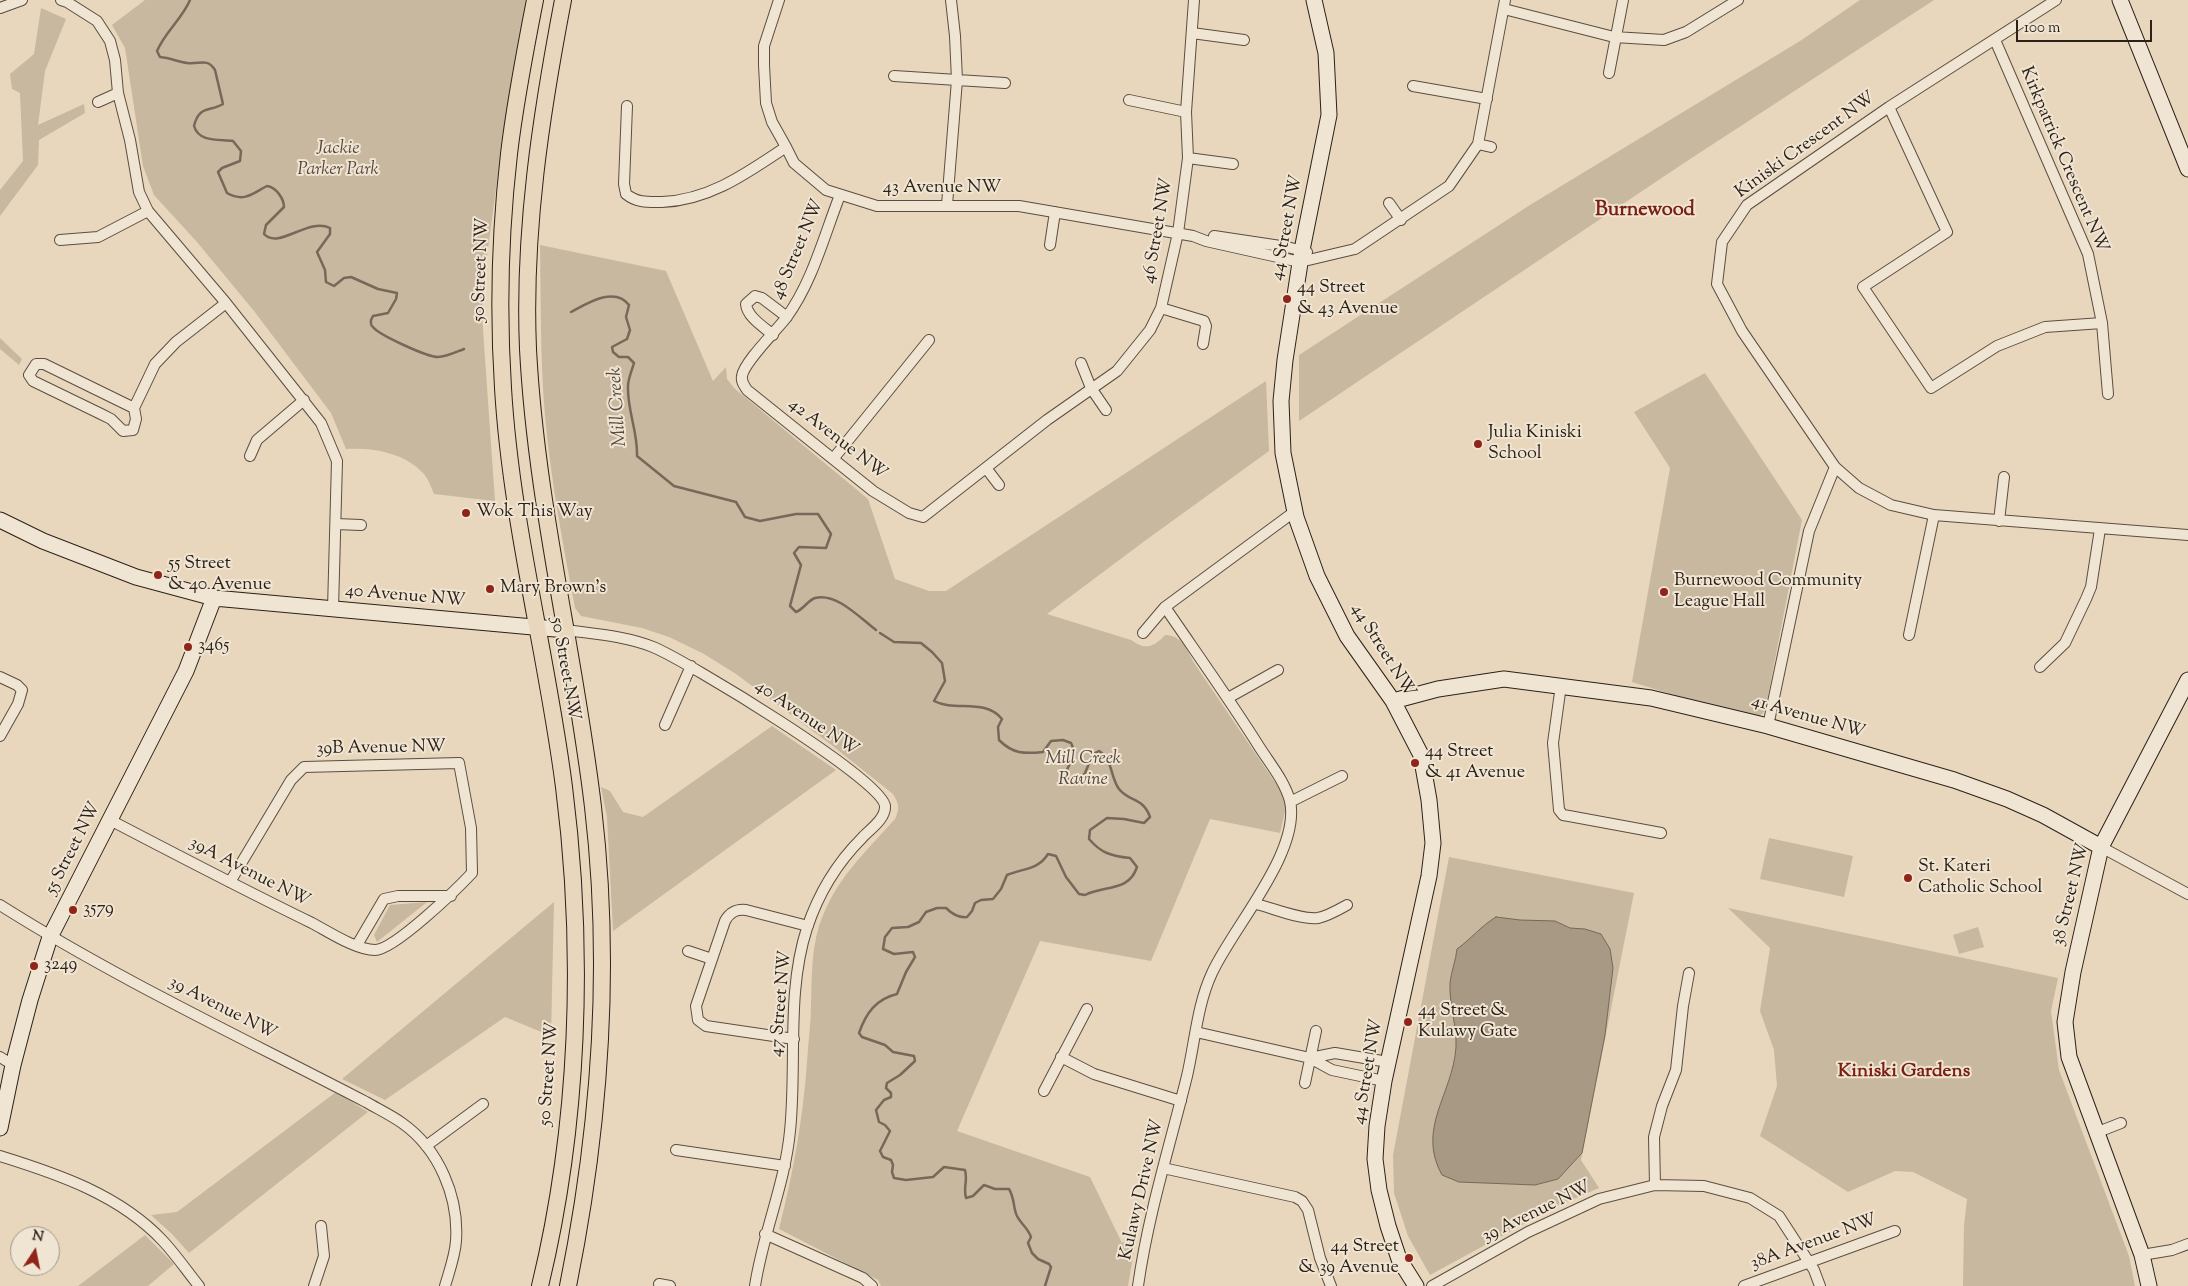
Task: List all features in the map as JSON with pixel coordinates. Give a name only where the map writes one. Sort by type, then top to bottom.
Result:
[{"type":"main road","name":"50 Street NW","points":[[535,0],[520,76],[509,154],[499,300],[508,445],[564,796],[572,887],[575,971],[568,1119],[554,1215],[540,1286]]},
{"type":"main road","name":"50 Street NW","points":[[563,0],[548,79],[533,188],[528,285],[528,346],[537,453],[593,808],[601,912],[601,1035],[593,1140],[584,1204],[568,1286]]},
{"type":"street","points":[[0,8],[22,0]]},
{"type":"street","name":"43 Avenue NW","points":[[779,0],[764,46],[766,103],[772,122],[794,163],[826,190],[840,195],[877,206],[1019,206],[1193,236],[1206,235],[1301,256],[1317,256],[1355,249],[1401,220]]},
{"type":"street","points":[[947,206],[957,80],[951,0]]},
{"type":"street","name":"46 Street NW","points":[[923,518],[1091,388],[1117,371],[1150,330],[1161,308],[1178,233],[1188,158],[1186,112],[1194,0]]},
{"type":"street","name":"44 Street NW","points":[[1314,0],[1326,53],[1329,116],[1301,256],[1285,360],[1281,401],[1284,454],[1294,512],[1317,576],[1347,636],[1393,701],[1421,755],[1429,800],[1432,843],[1429,876],[1384,1080],[1377,1126],[1375,1159],[1388,1226],[1399,1259],[1416,1286]]},
{"type":"street","points":[[1609,73],[1614,37],[1623,0]]},
{"type":"street","points":[[1389,203],[1401,220],[1449,186],[1478,144],[1504,5],[1614,37],[1664,40],[1686,32],[1738,0]]},
{"type":"street","name":"Kiniski Crescent NW","points":[[2056,0],[1889,107],[1747,205],[1722,242],[1717,284],[1742,331],[1835,467],[1859,488],[1892,505],[1934,515],[2188,535]]},
{"type":"street","points":[[2120,0],[2188,169]]},
{"type":"street","points":[[66,1],[96,21],[110,40],[116,60],[118,92],[130,140],[139,192],[148,211],[226,303],[321,423],[337,461],[333,609]]},
{"type":"street","points":[[1192,33],[1244,40]]},
{"type":"street","name":"Kirkpatrick Crescent NW","points":[[1995,40],[2088,254],[2102,323],[2108,394]]},
{"type":"street","points":[[894,76],[1005,83]]},
{"type":"street","points":[[1413,86],[1486,99]]},
{"type":"street","points":[[98,102],[118,92]]},
{"type":"street","points":[[1129,100],[1186,112]]},
{"type":"street","points":[[627,106],[624,184],[626,194],[640,202],[682,201],[707,194],[733,182],[786,147]]},
{"type":"street","points":[[1889,107],[1947,232],[1863,287],[1931,388],[1997,346],[2045,327],[2102,323]]},
{"type":"street","points":[[1478,144],[1491,147]]},
{"type":"street","name":"46 Street NW","points":[[1188,158],[1233,164]]},
{"type":"street","name":"48 Street NW","points":[[741,376],[747,364],[773,335],[798,301],[840,195]]},
{"type":"street","points":[[60,240],[98,237],[148,211]]},
{"type":"street","points":[[1050,245],[1055,212]]},
{"type":"street","name":"48 Street NW","points":[[773,335],[746,310],[746,304],[755,296],[762,298],[787,317]]},
{"type":"street","points":[[134,408],[44,364],[36,364],[31,370],[29,376],[33,381],[106,417],[124,431],[133,430],[136,419],[134,408],[155,364],[176,342],[226,303]]},
{"type":"street","name":"46 Street NW","points":[[1161,308],[1204,321],[1206,326],[1203,344]]},
{"type":"street","points":[[834,459],[929,340]]},
{"type":"street","points":[[1081,363],[1091,388],[1106,410]]},
{"type":"street","name":"42 Avenue NW","points":[[741,376],[742,383],[747,390],[873,491],[909,513],[923,518]]},
{"type":"street","points":[[250,456],[257,440],[304,400]]},
{"type":"street","points":[[1768,726],[1809,531],[1835,467]]},
{"type":"street","points":[[986,468],[999,485]]},
{"type":"street","points":[[1999,521],[2004,477]]},
{"type":"street","points":[[1143,633],[1165,607],[1294,512]]},
{"type":"street","points":[[1909,635],[1934,515]]},
{"type":"street","name":"40 Avenue NW","points":[[0,520],[43,541],[136,577],[214,598],[536,626],[616,637],[651,646],[691,666],[836,760],[881,798],[884,809]]},
{"type":"street","points":[[336,524],[361,525]]},
{"type":"street","points":[[2040,667],[2065,643],[2086,599],[2091,587],[2100,529]]},
{"type":"street","name":"55 Street NW","points":[[0,1128],[6,1061],[30,1000],[50,937],[186,671],[214,598]]},
{"type":"street","points":[[1165,607],[1228,698],[1281,780],[1290,802],[1342,776]]},
{"type":"street","points":[[665,725],[691,666]]},
{"type":"street","points":[[1228,698],[1278,670]]},
{"type":"street","points":[[0,676],[17,685],[22,690],[18,704],[0,736]]},
{"type":"street","name":"41 Avenue NW","points":[[1393,701],[1438,689],[1504,679],[1651,698],[1768,726],[1986,791],[2043,815],[2188,894]]},
{"type":"street","name":"38 Street NW","points":[[2150,1286],[2142,1255],[2069,1057],[2065,1022],[2073,972],[2101,847],[2188,680]]},
{"type":"street","points":[[1561,685],[1553,743],[1559,810],[1563,815],[1661,833]]},
{"type":"street","name":"39B Avenue NW","points":[[230,882],[291,780],[304,767],[459,763],[470,828],[472,873],[451,896]]},
{"type":"street","name":"Kulawy Drive NW","points":[[1138,1286],[1181,1101],[1201,1001],[1212,973],[1234,935],[1256,904],[1288,839],[1292,819],[1290,802]]},
{"type":"street","name":"47 Street NW","points":[[755,1286],[765,1234],[785,1166],[791,1123],[798,969],[808,926],[821,895],[834,873],[854,846],[879,820],[884,809]]},
{"type":"street","name":"39A Avenue NW","points":[[110,820],[357,945],[375,950],[385,948],[451,896]]},
{"type":"street","points":[[357,945],[384,899],[398,896],[451,896]]},
{"type":"street","points":[[1256,904],[1304,917],[1316,918],[1327,916],[1347,905]]},
{"type":"street","name":"39 Avenue NW","points":[[0,905],[50,937],[366,1102],[403,1124],[426,1146],[446,1179],[455,1209],[456,1242],[445,1286]]},
{"type":"street","points":[[794,1039],[711,1028],[698,1020],[696,1006],[726,921],[734,911],[746,910],[808,926]]},
{"type":"street","points":[[688,951],[712,959]]},
{"type":"street","points":[[1655,1185],[1654,1137],[1662,1106],[1676,1070],[1683,1006],[1689,973]]},
{"type":"street","points":[[1044,1091],[1087,1009]]},
{"type":"street","points":[[1305,1083],[1316,1031]]},
{"type":"street","points":[[1196,1032],[1310,1058],[1332,1070],[1384,1080]]},
{"type":"street","points":[[1310,1058],[1335,1053],[1388,1062]]},
{"type":"street","points":[[1061,1057],[1094,1074],[1181,1101]]},
{"type":"street","points":[[426,1146],[483,1104]]},
{"type":"street","points":[[2098,1132],[2121,1123]]},
{"type":"street","points":[[676,1150],[785,1166]]},
{"type":"street","points":[[0,1156],[76,1183],[129,1210],[163,1241],[199,1286]]},
{"type":"street","points":[[1164,1168],[1295,1197],[1302,1201],[1308,1210],[1320,1258],[1331,1286]]},
{"type":"street","name":"39 Avenue NW","points":[[1432,1286],[1528,1232],[1599,1199],[1655,1185],[1704,1186],[1750,1198],[1780,1216],[1810,1264],[1820,1286]]},
{"type":"street","points":[[314,1286],[324,1256],[321,1226]]},
{"type":"street","name":"38A Avenue NW","points":[[1744,1286],[1810,1264],[1895,1231]]},
{"type":"street","points":[[765,1234],[864,1278],[872,1286]]},
{"type":"street","points":[[2142,1255],[2172,1250],[2188,1244]]},
{"type":"street","points":[[659,1284],[670,1286]]},
{"type":"green space","name":"Jackie Parker Park","points":[[145,0],[526,0],[504,129],[483,286],[482,315],[495,501],[434,494],[425,475],[406,460],[387,453],[367,449],[346,449],[331,413],[254,311],[197,242],[154,195],[143,166],[125,48],[112,25]]},
{"type":"green space","points":[[1860,0],[1934,0],[1681,165],[1299,421],[1299,355],[1530,205],[1800,41]]},
{"type":"green space","points":[[41,8],[66,19],[45,71],[38,125],[84,104],[85,113],[39,140],[38,165],[0,216],[0,190],[23,161],[20,93],[12,89],[10,74],[34,54]]},
{"type":"green space","name":"Mill Creek Ravine","points":[[540,245],[666,271],[713,381],[726,367],[727,379],[734,388],[868,499],[895,579],[929,591],[946,591],[1266,381],[1269,451],[1047,614],[1145,646],[1157,643],[1165,635],[1180,640],[1285,797],[1286,807],[1280,833],[1210,819],[1151,961],[1040,941],[957,1131],[1090,1177],[1122,1243],[1137,1234],[1128,1286],[881,1286],[878,1280],[779,1229],[789,1188],[803,1104],[816,936],[833,895],[851,868],[895,819],[898,812],[898,803],[893,794],[829,743],[736,674],[704,654],[669,637],[642,628],[581,616],[575,608],[554,488],[545,416],[541,352]]},
{"type":"green space","points":[[0,338],[22,359],[19,365],[0,349]]},
{"type":"green space","points":[[1705,373],[1802,520],[1765,711],[1755,720],[1632,682],[1670,468],[1634,412]]},
{"type":"green space","points":[[772,726],[836,770],[613,931],[607,817],[601,787],[610,791],[623,812],[643,817]]},
{"type":"green space","points":[[1769,838],[1853,856],[1844,897],[1760,879]]},
{"type":"green space","points":[[1449,857],[1634,893],[1581,1160],[1599,1188],[1555,1207],[1430,1275],[1408,1236],[1394,1193],[1393,1155]]},
{"type":"green space","points":[[427,902],[377,942],[374,935],[390,905]]},
{"type":"green space","points":[[554,902],[551,1036],[505,1017],[385,1100],[342,1079]]},
{"type":"green space","points":[[1728,908],[2058,978],[2051,1011],[2059,1070],[2129,1256],[2135,1286],[1963,1286],[1964,1225],[1967,1199],[1913,1172],[1895,1171],[1848,1192],[1760,1136],[1777,1086],[1774,1050],[1760,1011],[1770,948]]},
{"type":"green space","points":[[1978,927],[1984,947],[1959,954],[1953,935]]},
{"type":"green space","points":[[336,1092],[368,1112],[189,1253],[151,1215],[177,1212]]},
{"type":"green space","points":[[145,1235],[174,1264],[148,1286],[78,1286]]},
{"type":"shaded area","points":[[1496,917],[1555,921],[1570,928],[1585,929],[1601,934],[1610,949],[1613,968],[1605,1035],[1582,1153],[1558,1179],[1535,1185],[1459,1182],[1442,1175],[1435,1158],[1434,1126],[1449,1080],[1456,1047],[1450,983],[1457,949]]},
{"type":"waterway","name":"Mill Creek","points":[[190,0],[157,51],[160,57],[187,63],[202,62],[209,64],[215,70],[223,104],[202,112],[196,119],[194,126],[200,135],[205,138],[233,141],[241,151],[240,161],[222,168],[218,172],[227,193],[233,196],[244,197],[267,186],[276,191],[281,197],[284,207],[266,225],[264,234],[270,238],[286,236],[313,227],[330,228],[330,234],[317,252],[325,270],[326,282],[334,286],[344,278],[351,277],[378,289],[397,293],[396,299],[388,313],[373,316],[371,325],[377,331],[404,345],[432,356],[444,356],[464,349]]},
{"type":"waterway","name":"Mill Creek","points":[[571,312],[593,301],[609,296],[623,299],[629,305],[626,317],[630,330],[627,339],[612,347],[613,352],[619,357],[628,357],[634,363],[629,380],[628,395],[636,438],[637,456],[674,486],[736,502],[745,517],[760,521],[796,514],[818,514],[831,534],[826,548],[799,547],[794,553],[801,565],[790,606],[796,612],[815,598],[831,599],[847,607],[876,630]]},
{"type":"waterway","name":"Mill Creek","points":[[880,633],[894,642],[921,643],[932,652],[942,663],[945,681],[934,701],[951,706],[979,707],[995,713],[1002,719],[998,727],[999,740],[1009,748],[1024,753],[1036,753],[1043,752],[1051,741],[1063,740],[1071,743],[1075,752],[1066,772],[1068,779],[1078,781],[1085,773],[1093,754],[1099,751],[1104,754],[1119,789],[1144,806],[1150,817],[1144,823],[1107,818],[1090,830],[1089,839],[1098,848],[1112,855],[1130,858],[1137,867],[1128,881],[1116,887],[1085,895],[1079,894],[1066,877],[1056,856],[1048,854],[1035,866],[1007,875],[1001,889],[993,899],[981,900],[975,903],[967,917],[955,915],[946,908],[937,908],[926,912],[919,922],[908,927],[892,928],[885,937],[883,949],[894,954],[913,952],[915,957],[906,972],[897,994],[883,999],[873,1008],[865,1019],[859,1033],[862,1037],[885,1045],[893,1052],[914,1056],[915,1061],[900,1075],[887,1083],[886,1088],[891,1093],[891,1097],[884,1100],[876,1110],[879,1122],[890,1131],[880,1151],[883,1157],[891,1160],[894,1178],[906,1180],[933,1177],[944,1167],[965,1170],[966,1198],[973,1196],[984,1185],[995,1189],[1009,1189],[1017,1216],[1031,1237],[1028,1243],[1032,1253],[1051,1267],[1045,1286]]},
{"type":"place","name":"44 Street & 43 Avenue","points":[[1287,299]]},
{"type":"place","name":"Julia Kiniski School","points":[[1478,444]]},
{"type":"place","name":"Wok This Way","points":[[466,513]]},
{"type":"place","name":"55 Street & 40 Avenue","points":[[158,575]]},
{"type":"place","name":"Mary Brown's","points":[[490,589]]},
{"type":"place","name":"Burnewood Community League Hall","points":[[1664,592]]},
{"type":"place","name":"3465","points":[[188,647]]},
{"type":"place","name":"44 Street & 41 Avenue","points":[[1415,763]]},
{"type":"place","name":"St. Kateri Catholic School","points":[[1908,878]]},
{"type":"place","name":"3579","points":[[73,910]]},
{"type":"place","name":"3249","points":[[34,966]]},
{"type":"place","name":"44 Street & Kulawy Gate","points":[[1408,1022]]},
{"type":"place","name":"44 Street & 39 Avenue","points":[[1409,1258]]},
{"type":"district","name":"Burnewood","points":[[1645,212]]},
{"type":"district","name":"Kiniski Gardens","points":[[1904,1073]]}]
